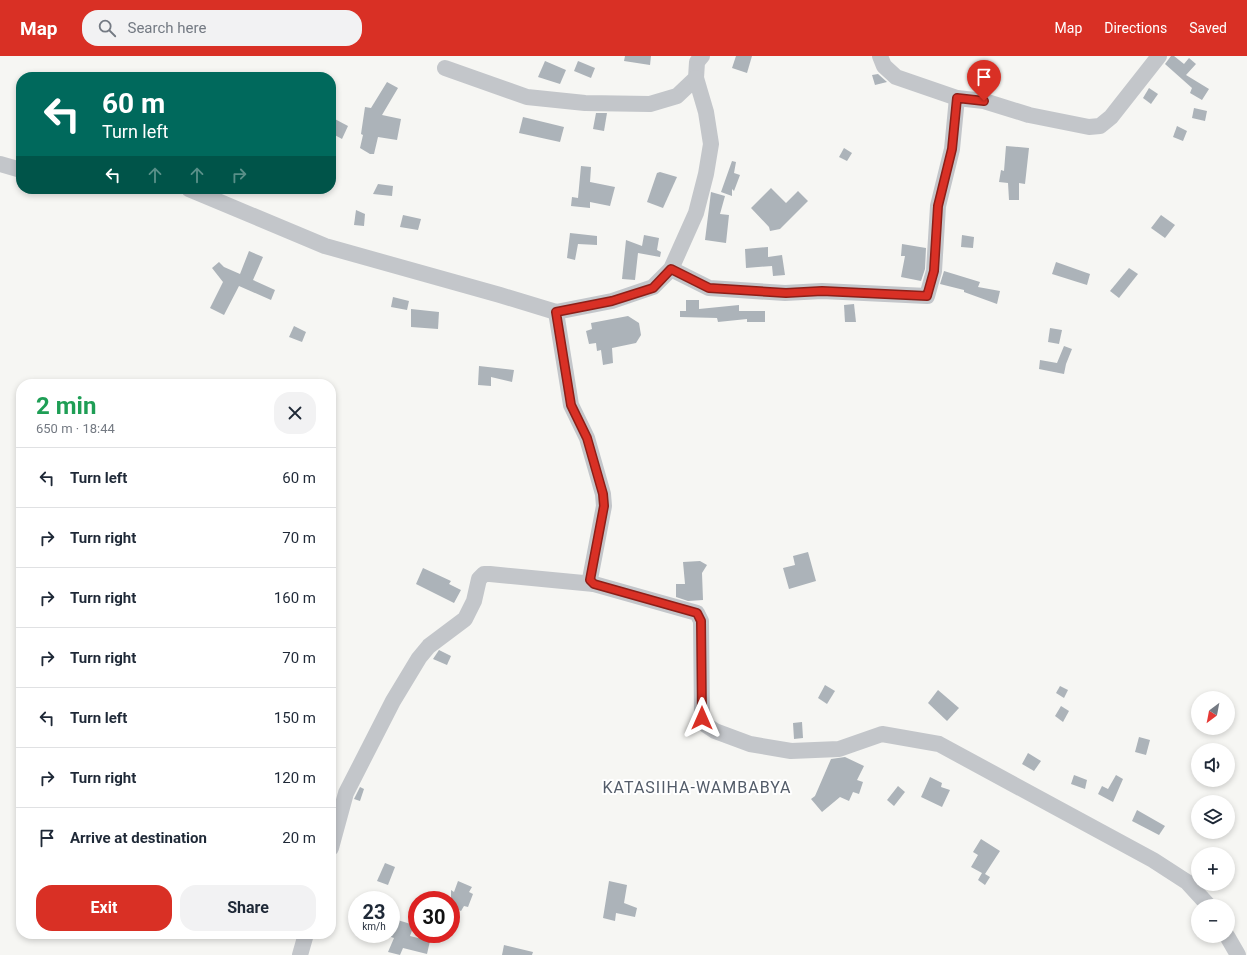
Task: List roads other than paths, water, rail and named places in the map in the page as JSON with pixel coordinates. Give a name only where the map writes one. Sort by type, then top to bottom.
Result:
[{"type":"street","points":[[201,194],[325,246],[556,312],[612,301],[653,288],[671,269],[696,213],[706,174],[711,144],[706,112],[696,78],[697,62],[702,56]]},
{"type":"street","points":[[880,56],[884,66],[896,77],[957,98],[984,101],[1029,115],[1089,127],[1100,126],[1111,117],[1159,56]]},
{"type":"street","points":[[445,68],[527,97],[585,103],[650,104],[677,96],[696,78]]},
{"type":"street","points":[[671,269],[709,288],[786,293],[822,291],[927,296],[934,271],[938,206],[952,149],[957,98]]},
{"type":"street","points":[[0,164],[16,169]]},
{"type":"street","points":[[556,312],[571,405],[587,438],[603,494],[604,506],[590,580],[594,584]]},
{"type":"street","points":[[336,830],[346,793],[393,701],[424,652],[465,619],[474,601],[479,579],[484,574],[490,574],[594,584],[697,613],[701,621],[702,718],[706,725],[715,731],[750,744],[791,751],[839,749],[882,734],[939,744],[1153,860],[1187,882],[1203,899]]},
{"type":"street","points":[[300,955],[305,939]]},
{"type":"street","points":[[1231,943],[1238,955]]},
{"type":"district","name":"KATASIIHA-WAMBABYA","points":[[697,787]]}]
